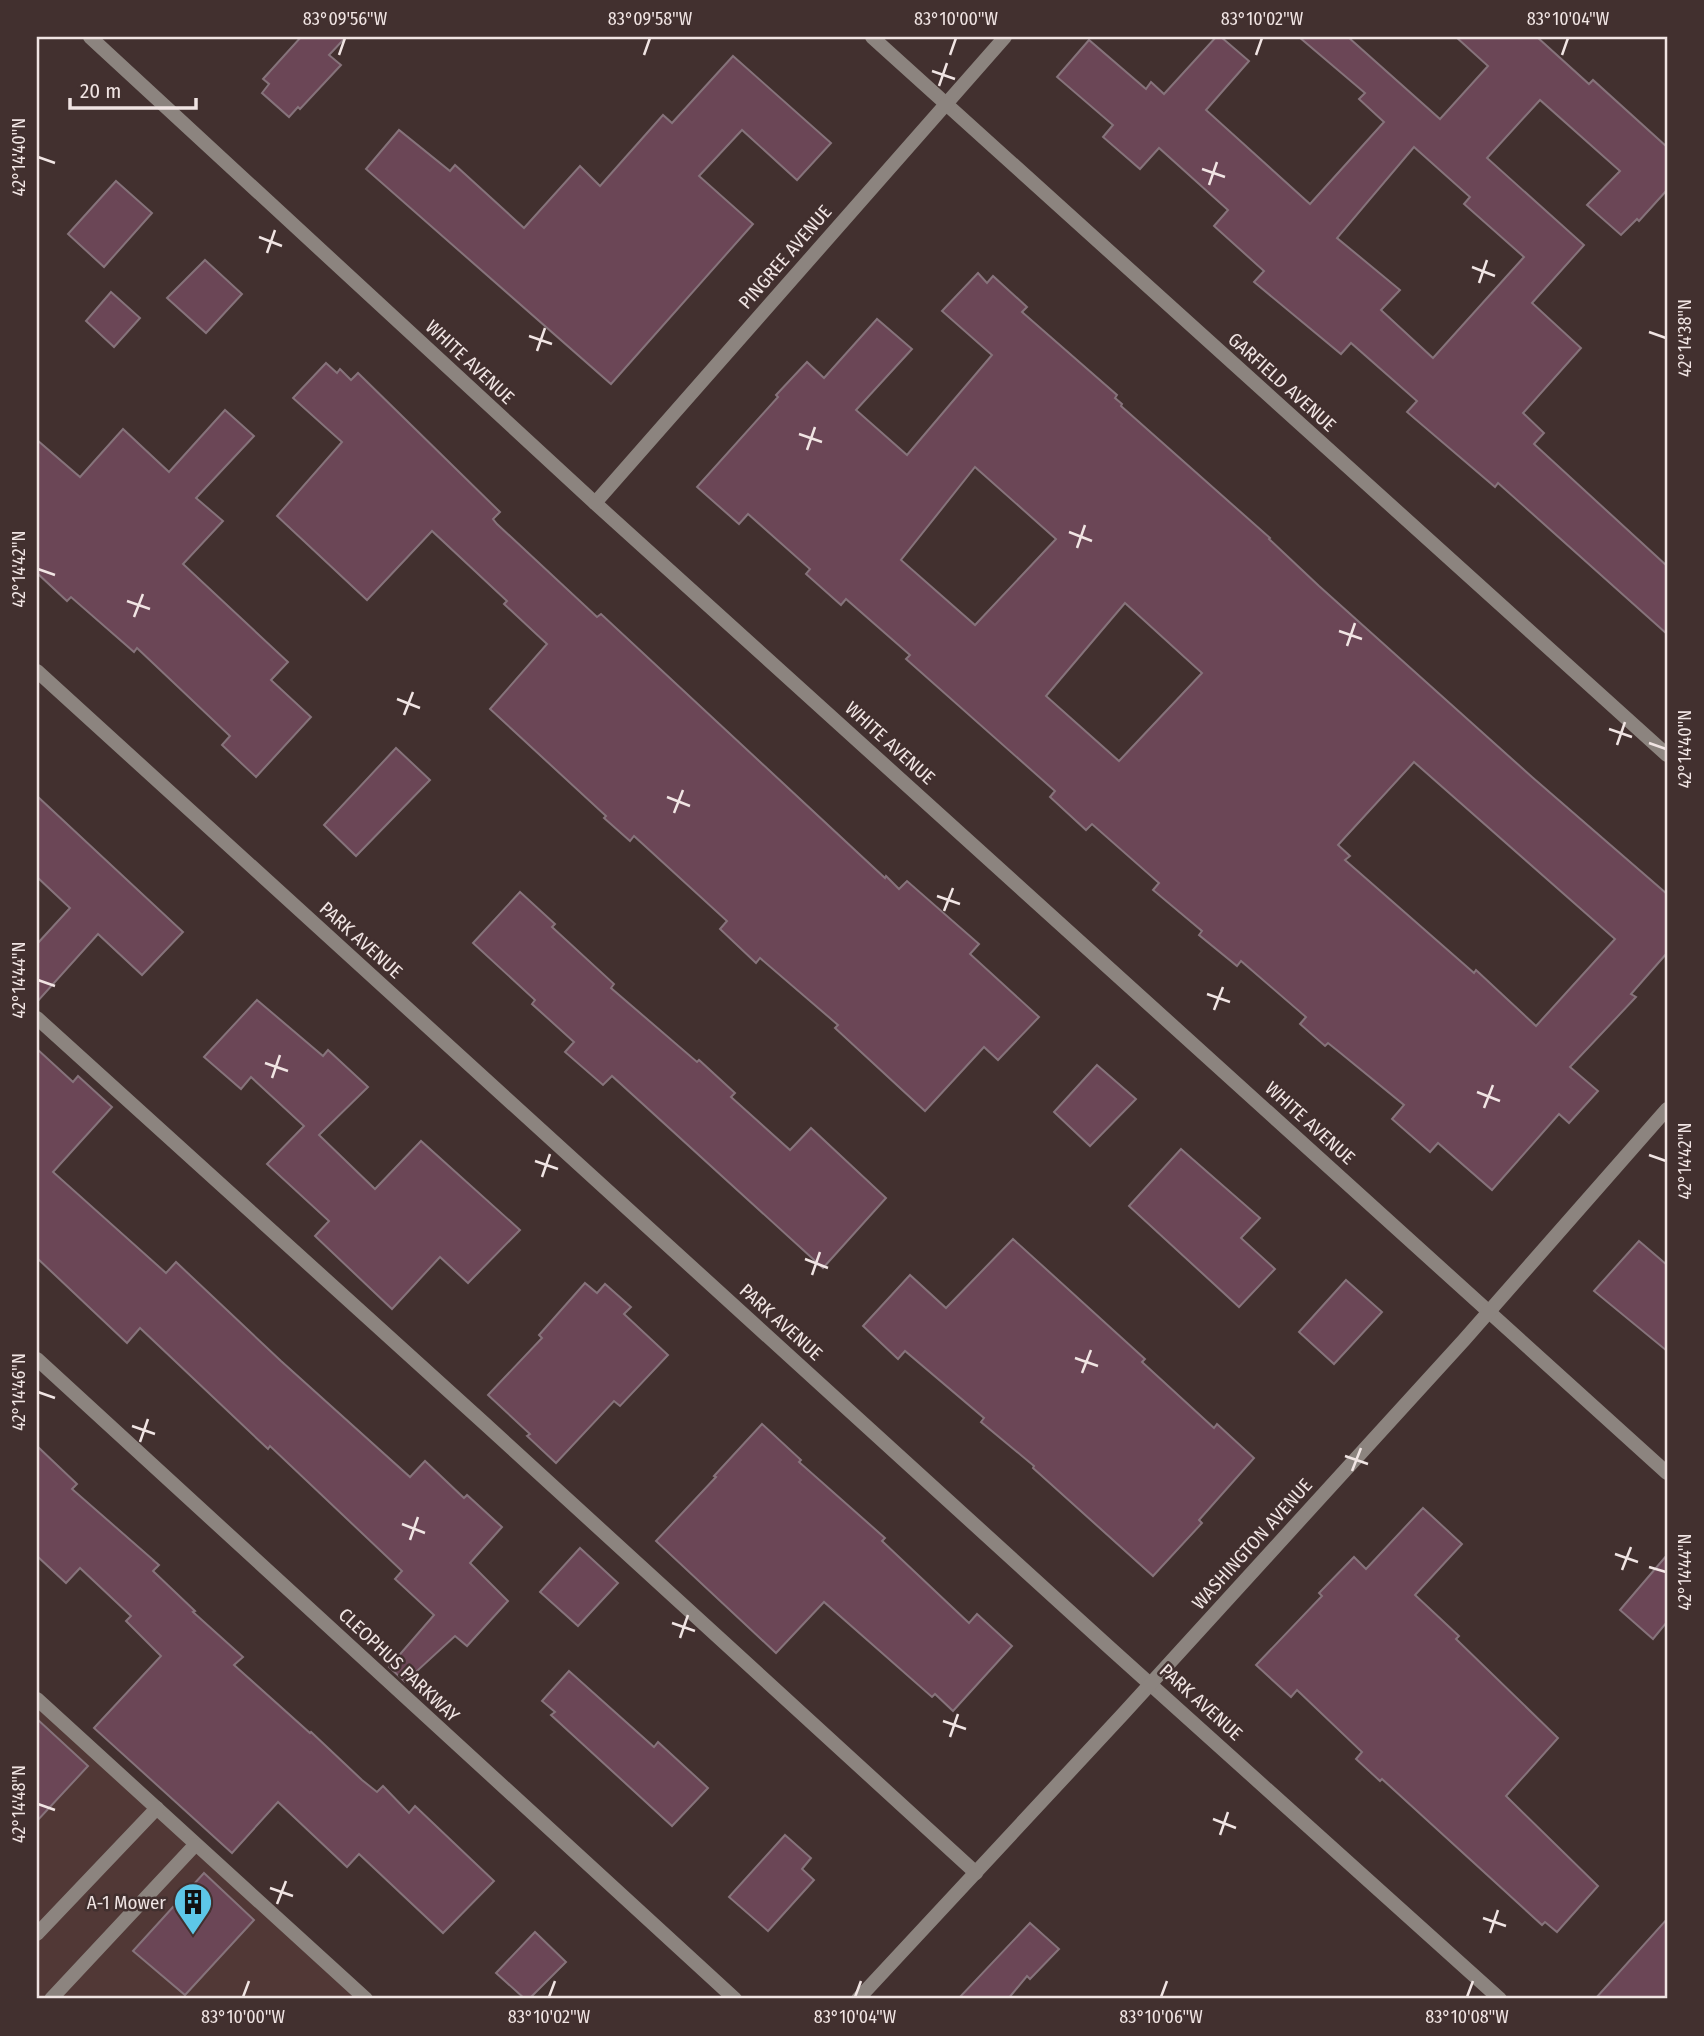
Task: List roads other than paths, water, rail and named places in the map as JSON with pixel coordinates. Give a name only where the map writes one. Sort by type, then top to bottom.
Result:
[{"type":"street","name":"WHITE AVENUE","points":[[90,37],[595,503],[1667,1474]]},
{"type":"street","name":"GARFIELD AVENUE","points":[[872,37],[1667,755]]},
{"type":"street","name":"PINGREE AVENUE","points":[[595,503],[1005,37]]},
{"type":"street","name":"PARK AVENUE","points":[[37,671],[1500,1999]]},
{"type":"street","points":[[37,1018],[495,1432],[976,1873]]},
{"type":"street","name":"WASHINGTON AVENUE","points":[[858,1999],[1464,1340],[1667,1109]]},
{"type":"street","name":"CLEOPHUS PARKWAY","points":[[37,1359],[735,1999]]},
{"type":"street","points":[[37,1699],[366,1999]]},
{"type":"street","points":[[37,1934],[157,1808]]},
{"type":"street","points":[[51,1999],[195,1845]]},
{"type":"place","name":"A-1 Mower","points":[[193,1936]]}]
